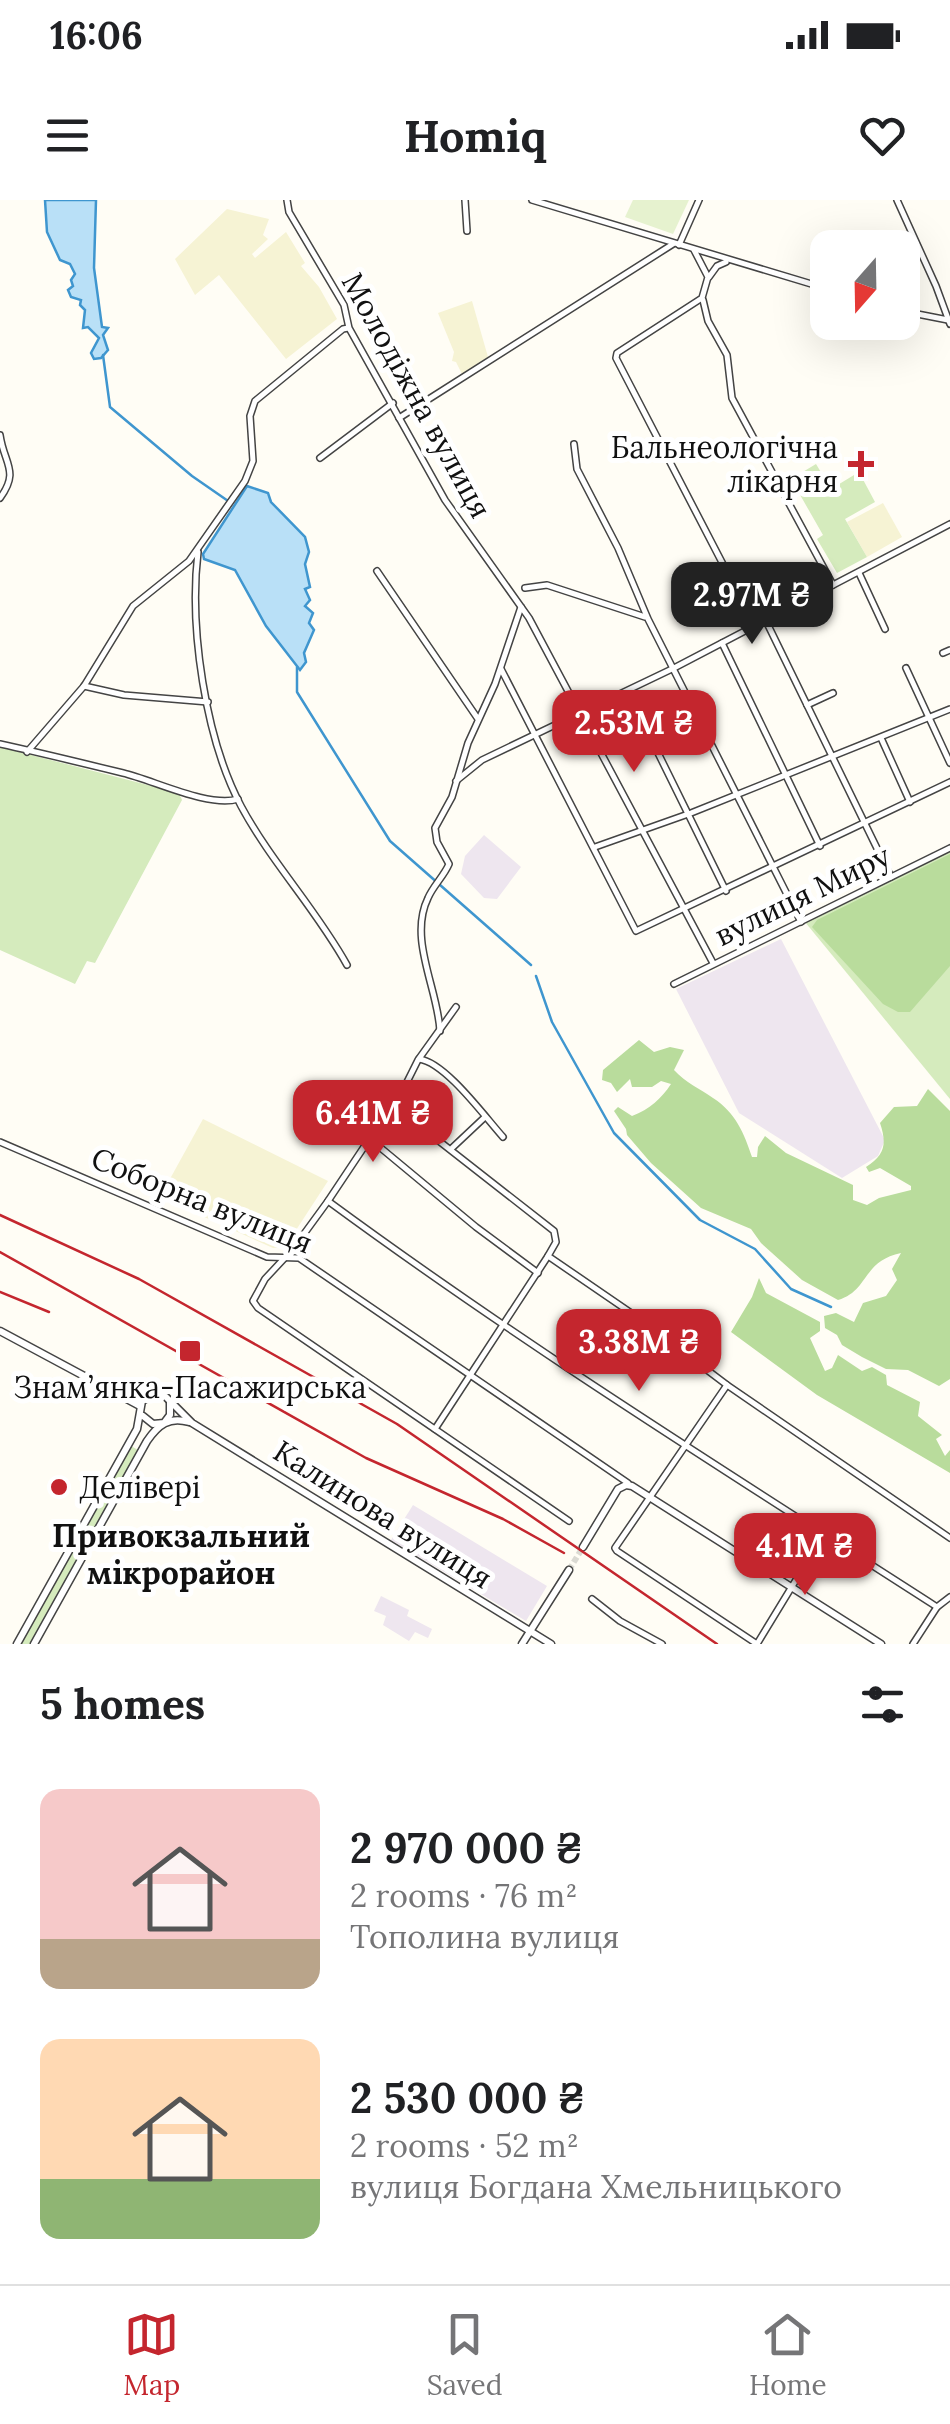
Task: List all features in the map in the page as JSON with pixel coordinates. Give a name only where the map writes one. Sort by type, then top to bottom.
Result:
[{"type":"street","name":"Молодіжна вулиця","points":[[287,200],[293,219],[344,305],[349,328],[445,500],[522,604],[713,964]]},
{"type":"street","points":[[465,200],[467,232]]},
{"type":"street","points":[[532,200],[810,284]]},
{"type":"street","points":[[400,418],[676,244],[700,200]]},
{"type":"street","points":[[897,200],[949,322]]},
{"type":"street","points":[[694,250],[708,280]]},
{"type":"street","points":[[730,260],[717,266],[708,280],[703,297],[705,314],[728,356],[732,398],[833,586]]},
{"type":"street","points":[[703,297],[617,353],[617,364],[755,626]]},
{"type":"street","points":[[920,315],[949,322]]},
{"type":"street","points":[[27,752],[84,686],[133,606],[189,561],[248,474],[253,454],[250,416],[259,396],[349,328]]},
{"type":"street","points":[[320,458],[393,403]]},
{"type":"street","points":[[0,435],[12,472],[9,486],[0,498]]},
{"type":"street","points":[[574,444],[577,468],[648,618],[801,922]]},
{"type":"street","points":[[456,782],[482,760],[674,668],[950,524]]},
{"type":"street","points":[[198,549],[198,627],[214,734],[238,798],[347,965]]},
{"type":"street","points":[[377,571],[478,719]]},
{"type":"street","points":[[859,572],[885,629]]},
{"type":"street","points":[[525,588],[547,585],[648,618]]},
{"type":"street","points":[[440,1034],[424,960],[422,920],[427,898],[449,864],[434,834],[522,614],[522,604]]},
{"type":"street","points":[[766,621],[891,876]]},
{"type":"street","points":[[722,643],[820,846]]},
{"type":"street","points":[[906,668],[950,763]]},
{"type":"street","points":[[500,669],[638,931],[950,782]]},
{"type":"street","points":[[84,686],[124,695],[208,702]]},
{"type":"street","points":[[628,690],[726,891]]},
{"type":"street","points":[[807,705],[833,694]]},
{"type":"street","points":[[595,847],[691,813],[950,708]]},
{"type":"street","points":[[882,738],[910,802]]},
{"type":"street","points":[[0,744],[214,799],[229,802],[238,798]]},
{"type":"street","name":"вулиця Миру","points":[[674,984],[950,848]]},
{"type":"street","points":[[456,1007],[328,1201],[265,1279],[254,1301],[258,1308],[569,1521]]},
{"type":"street","points":[[418,1060],[431,1063],[503,1137]]},
{"type":"street","points":[[393,1105],[556,1234],[556,1242],[538,1273],[435,1429]]},
{"type":"street","points":[[452,1148],[485,1116]]},
{"type":"street","points":[[370,1139],[538,1273]]},
{"type":"street","name":"Соборна вулиця","points":[[0,1142],[267,1257],[299,1258],[632,1486],[881,1644]]},
{"type":"street","points":[[328,1201],[417,1266],[685,1445],[937,1607]]},
{"type":"street","points":[[548,1256],[727,1386],[950,1538]]},
{"type":"street","points":[[2,1330],[141,1411],[153,1424],[178,1420],[192,1423]]},
{"type":"street","points":[[727,1386],[615,1548],[757,1644],[824,1534]]},
{"type":"street","points":[[18,1644],[146,1397],[156,1393],[170,1401],[170,1414],[147,1441],[34,1644]]},
{"type":"street","name":"Калинова вулиця","points":[[170,1401],[192,1423],[551,1644]]},
{"type":"street","points":[[583,1548],[618,1490],[617,1476]]},
{"type":"street","points":[[618,1490],[632,1486]]},
{"type":"street","points":[[522,1644],[569,1570]]},
{"type":"street","points":[[913,1644],[937,1607],[950,1597]]},
{"type":"street","points":[[592,1599],[662,1644]]},
{"type":"shaded area","points":[[227,209],[269,219],[263,235],[268,239],[252,254],[255,258],[286,232],[305,263],[301,266],[319,287],[337,319],[286,359],[219,275],[195,295],[175,259]]},
{"type":"shaded area","points":[[472,301],[488,357],[462,374],[452,361],[454,352],[438,313]]},
{"type":"shaded area","points":[[883,503],[902,537],[867,557],[847,522]]},
{"type":"shaded area","points":[[484,835],[521,867],[497,899],[484,898],[461,874],[465,856]]},
{"type":"shaded area","points":[[781,939],[885,1140],[878,1156],[842,1178],[739,1113],[676,989]]},
{"type":"shaded area","points":[[203,1119],[328,1181],[285,1247],[273,1248],[160,1197]]},
{"type":"shaded area","points":[[413,1505],[547,1586],[526,1621],[391,1540]]},
{"type":"shaded area","points":[[381,1596],[409,1610],[407,1616],[432,1629],[428,1638],[415,1632],[409,1641],[383,1625],[386,1616],[374,1611]]},
{"type":"green space","points":[[633,200],[689,200],[673,234],[625,217]]},
{"type":"green space","points":[[816,464],[831,489],[859,472],[875,502],[845,519],[867,557],[837,573],[817,539],[823,535],[791,479]]},
{"type":"green space","points":[[0,747],[179,793],[182,800],[95,963],[87,961],[75,984],[0,950]]},
{"type":"green space","points":[[950,851],[950,1099],[805,922]]},
{"type":"green space","points":[[950,854],[950,966],[910,1012],[898,1012],[883,1004],[812,927],[817,920]]},
{"type":"green space","points":[[639,1040],[654,1052],[670,1047],[684,1050],[674,1070],[728,1110],[752,1157],[757,1157],[765,1136],[786,1153],[853,1185],[853,1200],[867,1205],[911,1190],[911,1186],[880,1168],[869,1172],[866,1167],[881,1153],[884,1143],[880,1123],[894,1107],[917,1106],[928,1089],[950,1111],[950,1379],[939,1386],[908,1370],[886,1369],[842,1345],[837,1335],[825,1328],[824,1316],[836,1313],[854,1322],[863,1303],[886,1296],[897,1280],[892,1269],[901,1253],[879,1262],[855,1290],[838,1300],[802,1280],[751,1229],[701,1208],[651,1163],[627,1135],[614,1111],[618,1107],[632,1116],[654,1103],[671,1084],[661,1081],[652,1087],[632,1087],[630,1079],[617,1092],[611,1083],[602,1080],[603,1070]]},
{"type":"green space","points":[[759,1278],[766,1293],[820,1322],[820,1331],[810,1338],[825,1371],[832,1368],[838,1355],[862,1371],[872,1367],[886,1375],[887,1385],[920,1402],[918,1416],[942,1435],[936,1439],[945,1456],[950,1450],[950,1473],[817,1395],[731,1332]]},
{"type":"green space","points":[[131,1446],[138,1450],[30,1644],[21,1644]]},
{"type":"water","points":[[45,200],[96,200],[94,268],[102,327],[108,328],[103,335],[108,350],[101,358],[94,359],[91,353],[99,338],[88,327],[83,328],[85,310],[81,300],[71,297],[68,290],[75,274],[70,264],[60,260],[47,232]]},
{"type":"water","points":[[247,486],[268,493],[271,502],[305,537],[310,587],[305,589],[310,600],[305,606],[313,613],[309,623],[314,630],[304,653],[306,662],[300,670],[266,626],[235,570],[204,559],[203,554]]},
{"type":"waterway","points":[[103,355],[110,407],[192,476],[231,503]]},
{"type":"waterway","points":[[297,667],[297,692],[390,841],[531,965]]},
{"type":"waterway","points":[[536,976],[552,1022],[614,1133],[700,1220],[755,1249],[791,1289],[831,1307]]},
{"type":"tunnel","points":[[569,1570],[583,1547]]},
{"type":"railway","points":[[0,1215],[139,1279],[397,1424],[717,1644]]},
{"type":"railway","points":[[0,1252],[366,1458],[503,1519],[564,1553]]},
{"type":"railway","points":[[0,1292],[49,1312]]},
{"type":"place","name":"Бальнеологічна лікарня","points":[[861,464]]},
{"type":"place","name":"Знам’янка-Пасажирська","points":[[190,1351]]},
{"type":"place","name":"Делівері","points":[[59,1487]]},
{"type":"district","name":"Привокзальний мікрорайон","points":[[181,1554]]}]
